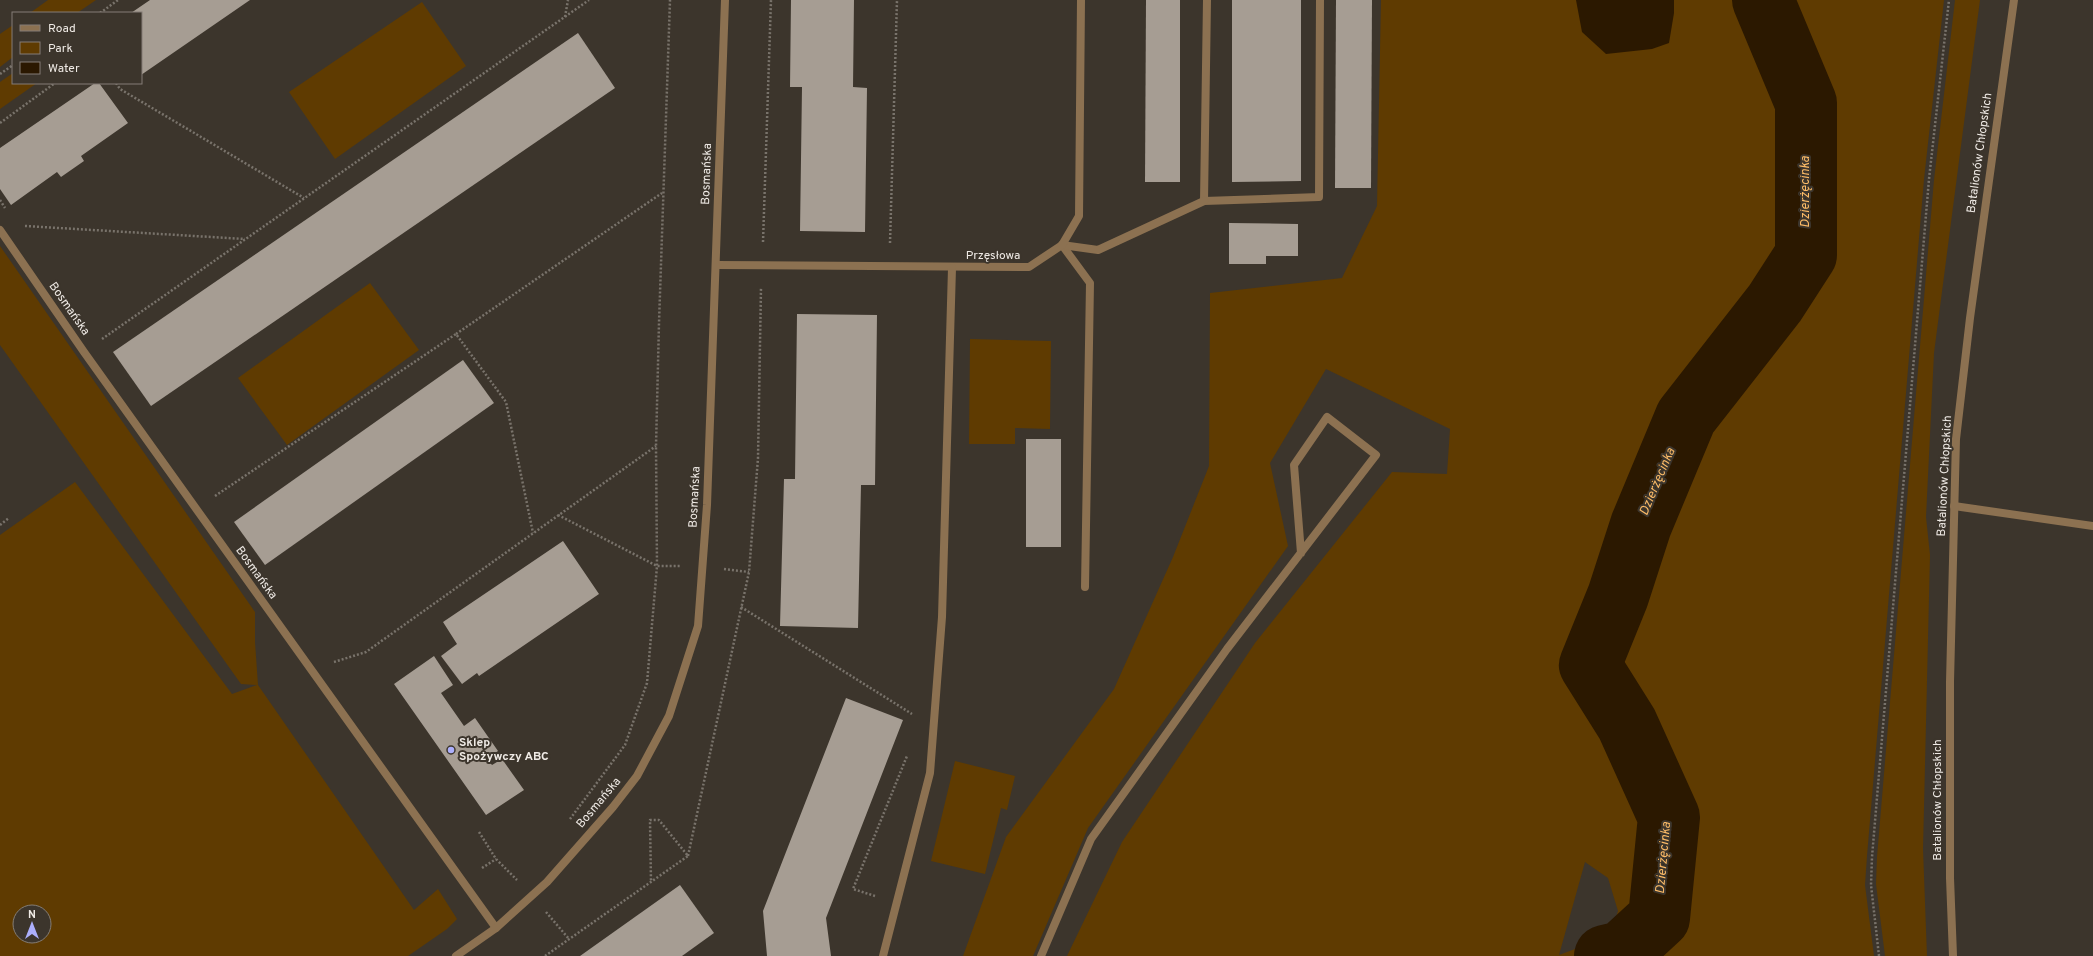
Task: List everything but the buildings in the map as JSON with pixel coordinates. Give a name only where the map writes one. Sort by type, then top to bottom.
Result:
[{"type":"street","name":"Bosmańska","points":[[456,956],[496,928],[547,882],[614,808],[637,776],[668,716],[698,626],[707,506],[725,0]]},
{"type":"street","name":"Przęsłowa","points":[[716,265],[952,268],[1029,267],[1062,245],[1079,216],[1081,0]]},
{"type":"street","points":[[1204,201],[1207,0]]},
{"type":"street","points":[[1062,245],[1098,250],[1204,201],[1319,197],[1320,0]]},
{"type":"street","name":"Batalionów Chłopskich","points":[[1953,956],[1950,878],[1950,682],[1956,439],[1969,325],[2014,0]]},
{"type":"street","name":"Bosmańska","points":[[0,230],[84,352],[496,928]]},
{"type":"street","points":[[1062,245],[1090,283],[1085,587]]},
{"type":"street","points":[[883,956],[930,774],[942,617],[952,268]]},
{"type":"street","points":[[1041,956],[1091,839],[1227,649],[1301,553],[1376,455],[1327,417],[1294,465],[1301,553]]},
{"type":"street","points":[[1954,506],[2093,526]]},
{"type":"path","points":[[101,12],[118,0]]},
{"type":"path","points":[[565,17],[568,0]]},
{"type":"path","points":[[84,352],[589,0]]},
{"type":"path","points":[[568,821],[625,745],[647,683],[657,566],[656,446],[662,193],[670,0]]},
{"type":"path","points":[[545,956],[688,856],[749,572],[758,458],[762,265],[771,0]]},
{"type":"path","points":[[889,267],[897,0]]},
{"type":"path","points":[[1879,956],[1871,885],[1872,857],[1929,179],[1949,0]]},
{"type":"path","points":[[0,74],[12,66]]},
{"type":"path","points":[[0,123],[54,84]]},
{"type":"path","points":[[117,84],[120,89],[304,198]]},
{"type":"path","points":[[214,497],[662,193]]},
{"type":"path","points":[[0,200],[9,213]]},
{"type":"path","points":[[18,226],[246,239]]},
{"type":"path","points":[[456,334],[506,402],[533,533]]},
{"type":"path","points":[[331,662],[366,652],[656,446]]},
{"type":"path","points":[[558,515],[657,566],[702,567],[749,572]]},
{"type":"path","points":[[0,525],[9,518]]},
{"type":"path","points":[[741,607],[912,714],[912,721]]},
{"type":"path","points":[[883,899],[853,889],[910,750]]},
{"type":"path","points":[[651,882],[650,820],[659,820],[688,856]]},
{"type":"path","points":[[515,878],[521,873]]},
{"type":"green space","points":[[48,0],[96,0],[78,12],[31,12]]},
{"type":"green space","points":[[1381,0],[1944,0],[1924,179],[1867,856],[1865,885],[1874,956],[1067,956],[1122,842],[1255,643],[1392,472],[1447,474],[1450,429],[1326,369],[1270,463],[1288,546],[1088,828],[1033,956],[963,956],[1006,837],[1114,689],[1173,557],[1209,466],[1210,293],[1342,278],[1377,206]],"holes":[[[1585,862],[1608,878],[1618,911],[1610,936],[1559,955]]]},
{"type":"green space","points":[[1955,0],[1980,0],[1934,353],[1926,517],[1930,555],[1923,849],[1927,956],[1885,956],[1876,884],[1877,857],[1934,180]]},
{"type":"green space","points":[[422,2],[466,66],[335,159],[289,92]]},
{"type":"green space","points":[[12,26],[12,58],[0,67],[0,34]]},
{"type":"green space","points":[[12,74],[12,84],[36,84],[0,109],[0,82]]},
{"type":"green space","points":[[0,246],[255,612],[255,642],[258,685],[414,910],[438,889],[457,919],[447,929],[408,956],[0,956],[0,535],[75,482],[232,694],[257,685],[241,684],[0,345]]},
{"type":"green space","points":[[370,283],[419,350],[287,445],[238,378]]},
{"type":"green space","points":[[970,339],[1051,341],[1050,429],[1015,428],[1015,444],[969,444]]},
{"type":"green space","points":[[955,761],[1015,776],[1007,810],[1001,808],[985,874],[931,861]]},
{"type":"water","points":[[1576,0],[1674,0],[1674,13],[1669,43],[1652,49],[1606,54],[1582,32]]},
{"type":"waterway","name":"Dzierżęcinka","points":[[1605,956],[1622,952],[1659,918],[1669,817],[1627,724],[1590,665],[1618,596],[1641,525],[1686,417],[1775,303],[1806,255],[1806,103],[1763,0]]},
{"type":"place","name":"Sklep Spożywczy ABC","points":[[451,750]]}]
